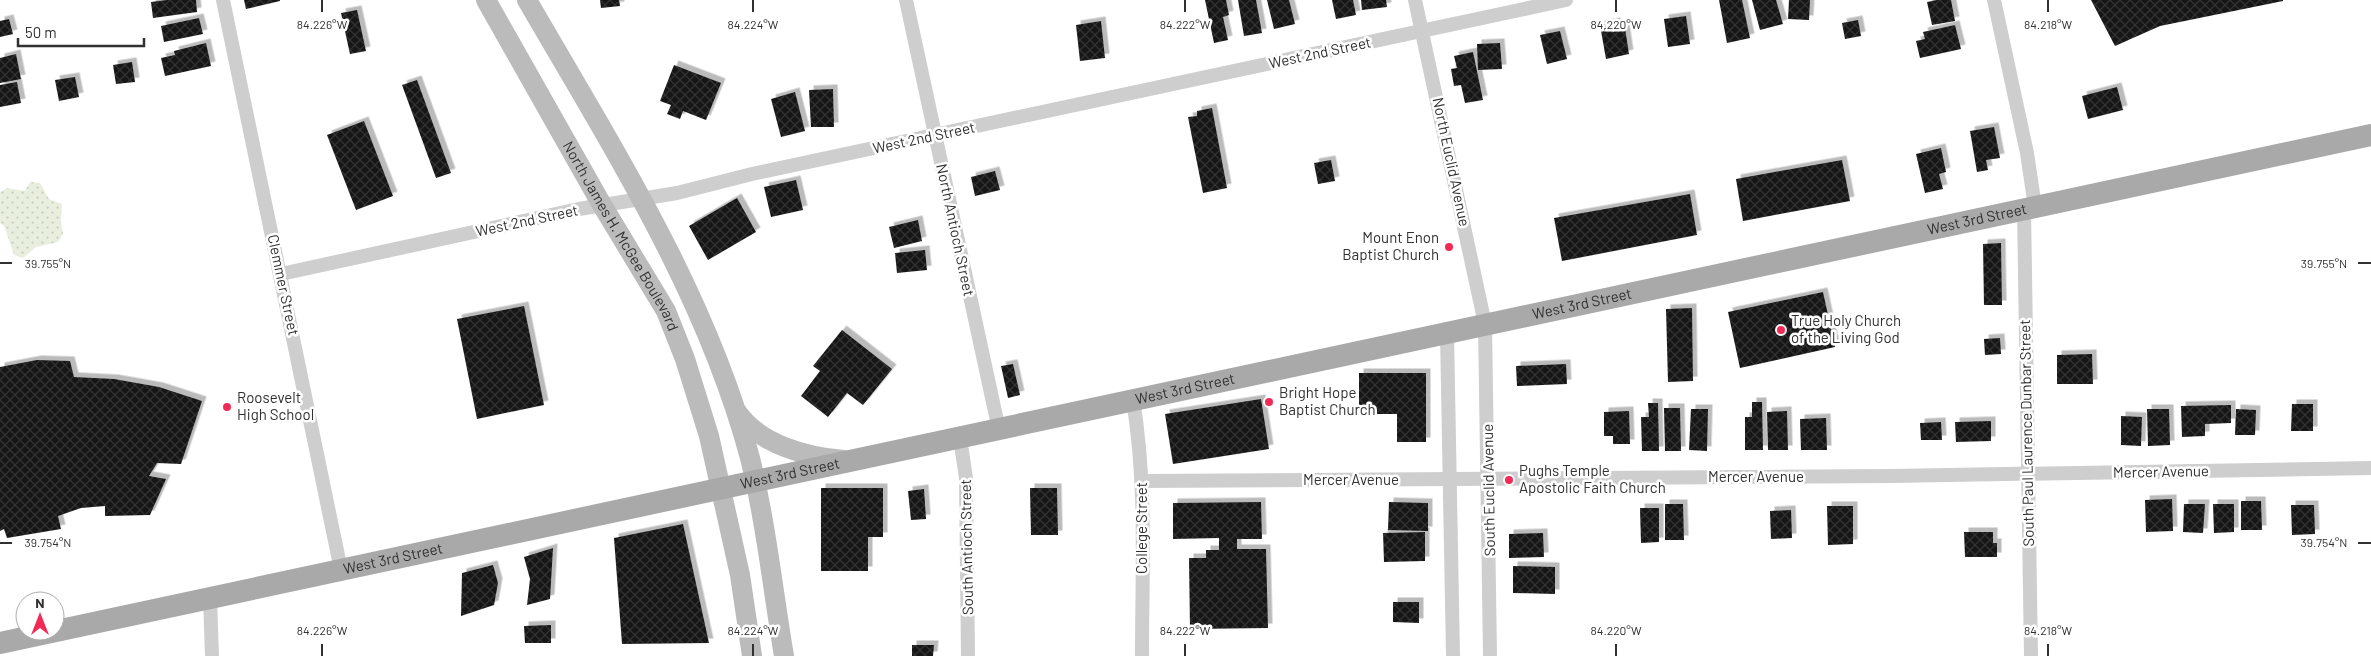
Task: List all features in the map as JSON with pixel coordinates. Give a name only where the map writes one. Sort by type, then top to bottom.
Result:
[{"type":"main road","name":"North James H. McGee Boulevard","points":[[486,0],[602,205],[666,311],[689,373],[709,436],[740,575],[752,656]]},
{"type":"main road","name":"North James H. McGee Boulevard","points":[[527,0],[643,200],[691,297],[734,407],[755,480],[784,656]]},
{"type":"main road","name":"West 3rd Street","points":[[0,643],[2371,135]]},
{"type":"main road","points":[[734,407],[752,430],[764,438],[798,451],[829,458],[851,460]]},
{"type":"street","name":"Clemmer Street","points":[[223,0],[341,570]]},
{"type":"street","name":"North Antioch Street","points":[[906,0],[998,430]]},
{"type":"street","name":"North Euclid Avenue","points":[[1415,0],[1485,324]]},
{"type":"street","name":"West 2nd Street","points":[[281,274],[602,205],[643,200],[752,174],[1566,0]]},
{"type":"street","name":"South Paul Laurence Dunbar Street","points":[[1994,0],[2027,153],[2029,208],[2028,474],[2031,656]]},
{"type":"street","name":"South Euclid Avenue","points":[[1485,324],[1489,479],[1490,656]]},
{"type":"street","points":[[1446,332],[1453,656]]},
{"type":"street","name":"College Street","points":[[1133,400],[1139,440],[1142,482],[1142,656]]},
{"type":"street","name":"South Antioch Street","points":[[960,438],[966,478],[968,656]]},
{"type":"street","name":"Mercer Avenue","points":[[1142,482],[2028,474],[2371,468]]},
{"type":"street","points":[[210,598],[212,656]]},
{"type":"green space","points":[[30,182],[40,183],[49,199],[62,204],[61,221],[63,234],[58,242],[36,247],[23,258],[14,255],[4,226],[0,223],[0,192],[7,188],[25,191]]},
{"type":"building","points":[[196,0],[197,12],[153,18],[151,2]]},
{"type":"building","points":[[244,0],[280,0],[280,1],[246,9]]},
{"type":"building","points":[[600,0],[619,0],[620,6],[601,8]]},
{"type":"building","points":[[1205,0],[1226,0],[1229,15],[1223,17],[1228,40],[1214,43]]},
{"type":"building","points":[[1238,0],[1256,0],[1262,33],[1244,36]]},
{"type":"building","points":[[1267,0],[1289,0],[1295,24],[1274,29]]},
{"type":"building","points":[[1332,0],[1353,0],[1356,15],[1336,19]]},
{"type":"building","points":[[1361,0],[1386,0],[1387,7],[1362,10]]},
{"type":"building","points":[[1719,0],[1742,0],[1750,38],[1727,43]]},
{"type":"building","points":[[1752,0],[1776,0],[1783,24],[1760,30]]},
{"type":"building","points":[[1789,0],[1810,0],[1809,20],[1788,19]]},
{"type":"building","points":[[1951,0],[1955,21],[1932,25],[1927,2]]},
{"type":"building","points":[[2091,0],[2283,1],[2160,26],[2115,46]]},
{"type":"building","points":[[357,10],[366,51],[350,54],[341,13]]},
{"type":"building","points":[[1686,16],[1690,44],[1668,47],[1664,19]]},
{"type":"building","points":[[199,18],[203,34],[164,42],[161,26]]},
{"type":"building","points":[[9,19],[13,34],[0,37],[0,21]]},
{"type":"building","points":[[1858,20],[1861,36],[1845,39],[1842,23]]},
{"type":"building","points":[[1101,21],[1105,58],[1080,61],[1076,25]]},
{"type":"building","points":[[1616,22],[1617,30],[1625,28],[1629,54],[1606,59],[1600,25]]},
{"type":"building","points":[[1955,25],[1961,49],[1920,58],[1916,41],[1925,39],[1923,32]]},
{"type":"building","points":[[1560,31],[1567,59],[1547,64],[1540,35]]},
{"type":"building","points":[[206,43],[211,66],[165,76],[161,58],[175,55],[174,51]]},
{"type":"building","points":[[1500,43],[1502,69],[1478,70],[1477,44]]},
{"type":"building","points":[[1473,52],[1483,100],[1465,103],[1461,85],[1454,86],[1451,69],[1457,68],[1454,56]]},
{"type":"building","points":[[16,54],[21,79],[0,83],[0,58]]},
{"type":"building","points":[[132,62],[135,82],[116,84],[113,65]]},
{"type":"building","points":[[674,65],[721,83],[706,120],[683,111],[680,119],[667,114],[671,105],[660,101]]},
{"type":"building","points":[[75,77],[79,97],[59,101],[55,80]]},
{"type":"building","points":[[417,80],[451,173],[436,178],[402,85]]},
{"type":"building","points":[[17,82],[21,103],[0,107],[0,85]]},
{"type":"building","points":[[2117,87],[2123,110],[2088,119],[2082,96]]},
{"type":"building","points":[[833,89],[834,127],[811,127],[809,90]]},
{"type":"building","points":[[795,92],[805,131],[781,137],[771,99]]},
{"type":"building","points":[[1212,108],[1227,188],[1203,193],[1188,117],[1197,116],[1197,111]]},
{"type":"building","points":[[364,121],[393,196],[356,210],[327,135]]},
{"type":"building","points":[[1994,127],[2000,158],[1986,160],[1988,170],[1977,172],[1970,131]]},
{"type":"building","points":[[1941,148],[1946,172],[1939,174],[1943,189],[1925,193],[1916,154]]},
{"type":"building","points":[[1331,160],[1335,181],[1318,184],[1314,163]]},
{"type":"building","points":[[1842,160],[1850,201],[1743,221],[1736,179]]},
{"type":"building","points":[[995,171],[1000,190],[975,196],[971,177]]},
{"type":"building","points":[[796,180],[803,210],[771,217],[764,187]]},
{"type":"building","points":[[1690,194],[1697,235],[1562,261],[1554,218]]},
{"type":"building","points":[[737,198],[756,232],[708,260],[689,226]]},
{"type":"building","points":[[918,220],[922,241],[894,248],[889,227]]},
{"type":"building","points":[[2001,243],[2002,305],[1984,305],[1983,244]]},
{"type":"building","points":[[925,250],[927,270],[897,273],[895,253]]},
{"type":"building","name":"True Holy Church of the Living God","points":[[1823,292],[1835,347],[1740,368],[1728,312]]},
{"type":"building","points":[[524,306],[544,405],[477,419],[457,319]]},
{"type":"building","points":[[1692,308],[1693,381],[1668,382],[1666,309]]},
{"type":"building","points":[[842,330],[892,369],[863,405],[847,393],[828,417],[801,396],[820,371],[813,366]]},
{"type":"building","points":[[2000,338],[2001,354],[1985,355],[1984,339]]},
{"type":"building","points":[[2092,354],[2093,384],[2057,384],[2057,355]]},
{"type":"building","points":[[37,360],[70,361],[74,377],[114,379],[159,387],[202,401],[181,464],[157,463],[149,476],[166,479],[150,515],[105,516],[105,506],[81,508],[58,516],[61,529],[7,538],[4,529],[0,531],[0,367]]},
{"type":"building","points":[[1013,364],[1020,395],[1008,398],[1001,366]]},
{"type":"building","points":[[1566,364],[1567,384],[1517,386],[1516,366]]},
{"type":"building","points":[[1359,373],[1426,373],[1426,442],[1397,442],[1397,414],[1359,414]]},
{"type":"building","points":[[1261,399],[1269,449],[1173,464],[1165,414]]},
{"type":"building","points":[[1752,402],[1762,402],[1763,450],[1745,450],[1745,417],[1752,417]]},
{"type":"building","points":[[1648,403],[1658,403],[1659,451],[1642,451],[1641,417],[1649,417]]},
{"type":"building","points":[[2292,404],[2313,404],[2313,431],[2291,431]]},
{"type":"building","points":[[2231,405],[2231,423],[2205,424],[2205,436],[2182,437],[2181,406]]},
{"type":"building","points":[[1664,408],[1680,408],[1681,451],[1665,451]]},
{"type":"building","points":[[1691,409],[1708,409],[1707,451],[1689,450]]},
{"type":"building","points":[[2147,409],[2169,409],[2170,445],[2148,446]]},
{"type":"building","points":[[2236,409],[2256,410],[2255,435],[2235,435]]},
{"type":"building","points":[[1629,411],[1630,444],[1613,444],[1613,436],[1604,436],[1604,412]]},
{"type":"building","points":[[1787,411],[1788,450],[1768,450],[1767,412]]},
{"type":"building","points":[[2121,416],[2142,417],[2141,446],[2121,445]]},
{"type":"building","points":[[1826,418],[1827,450],[1801,450],[1800,419]]},
{"type":"building","points":[[1991,421],[1991,441],[1956,442],[1955,422]]},
{"type":"building","points":[[1941,422],[1942,440],[1921,440],[1920,423]]},
{"type":"building","points":[[821,488],[883,488],[883,537],[868,537],[868,571],[821,571]]},
{"type":"building","points":[[1030,488],[1057,488],[1058,535],[1031,535]]},
{"type":"building","points":[[924,489],[926,519],[911,520],[908,491]]},
{"type":"building","points":[[2172,499],[2173,531],[2146,532],[2145,500]]},
{"type":"building","points":[[2241,501],[2261,501],[2262,530],[2241,530]]},
{"type":"building","points":[[1261,502],[1262,539],[1237,539],[1237,549],[1266,549],[1268,628],[1190,629],[1189,558],[1206,558],[1206,550],[1219,550],[1219,538],[1173,539],[1173,503]]},
{"type":"building","points":[[1389,502],[1428,503],[1428,531],[1388,530]]},
{"type":"building","points":[[1665,504],[1683,504],[1684,540],[1665,540]]},
{"type":"building","points":[[2184,504],[2205,504],[2203,533],[2183,532]]},
{"type":"building","points":[[2213,504],[2234,504],[2234,532],[2214,533]]},
{"type":"building","points":[[2291,505],[2314,505],[2315,534],[2292,535]]},
{"type":"building","points":[[1827,506],[1853,506],[1853,544],[1828,545]]},
{"type":"building","points":[[1640,508],[1659,508],[1659,542],[1641,543]]},
{"type":"building","points":[[1791,510],[1792,538],[1771,539],[1770,511]]},
{"type":"building","points":[[683,524],[709,643],[622,644],[614,538]]},
{"type":"building","points":[[1425,532],[1425,561],[1384,562],[1383,533]]},
{"type":"building","points":[[1964,532],[1993,532],[1993,543],[1997,543],[1997,557],[1965,557]]},
{"type":"building","points":[[1543,533],[1544,557],[1509,558],[1509,534]]},
{"type":"building","points":[[553,548],[550,599],[527,605],[530,579],[524,557]]},
{"type":"building","points":[[493,565],[498,583],[494,605],[461,616],[462,573]]},
{"type":"building","points":[[1513,566],[1555,567],[1555,594],[1513,593]]},
{"type":"building","points":[[1393,602],[1419,602],[1419,623],[1393,622]]},
{"type":"building","points":[[551,625],[551,643],[525,643],[524,626]]},
{"type":"building","points":[[912,645],[934,645],[933,656],[912,656]]},
{"type":"place","name":"Mount Enon Baptist Church","points":[[1449,247]]},
{"type":"place","name":"True Holy Church of the Living God","points":[[1781,330]]},
{"type":"place","name":"Bright Hope Baptist Church","points":[[1269,402]]},
{"type":"place","name":"Roosevelt High School","points":[[227,407]]},
{"type":"place","name":"Pughs Temple Apostolic Faith Church","points":[[1509,480]]}]
